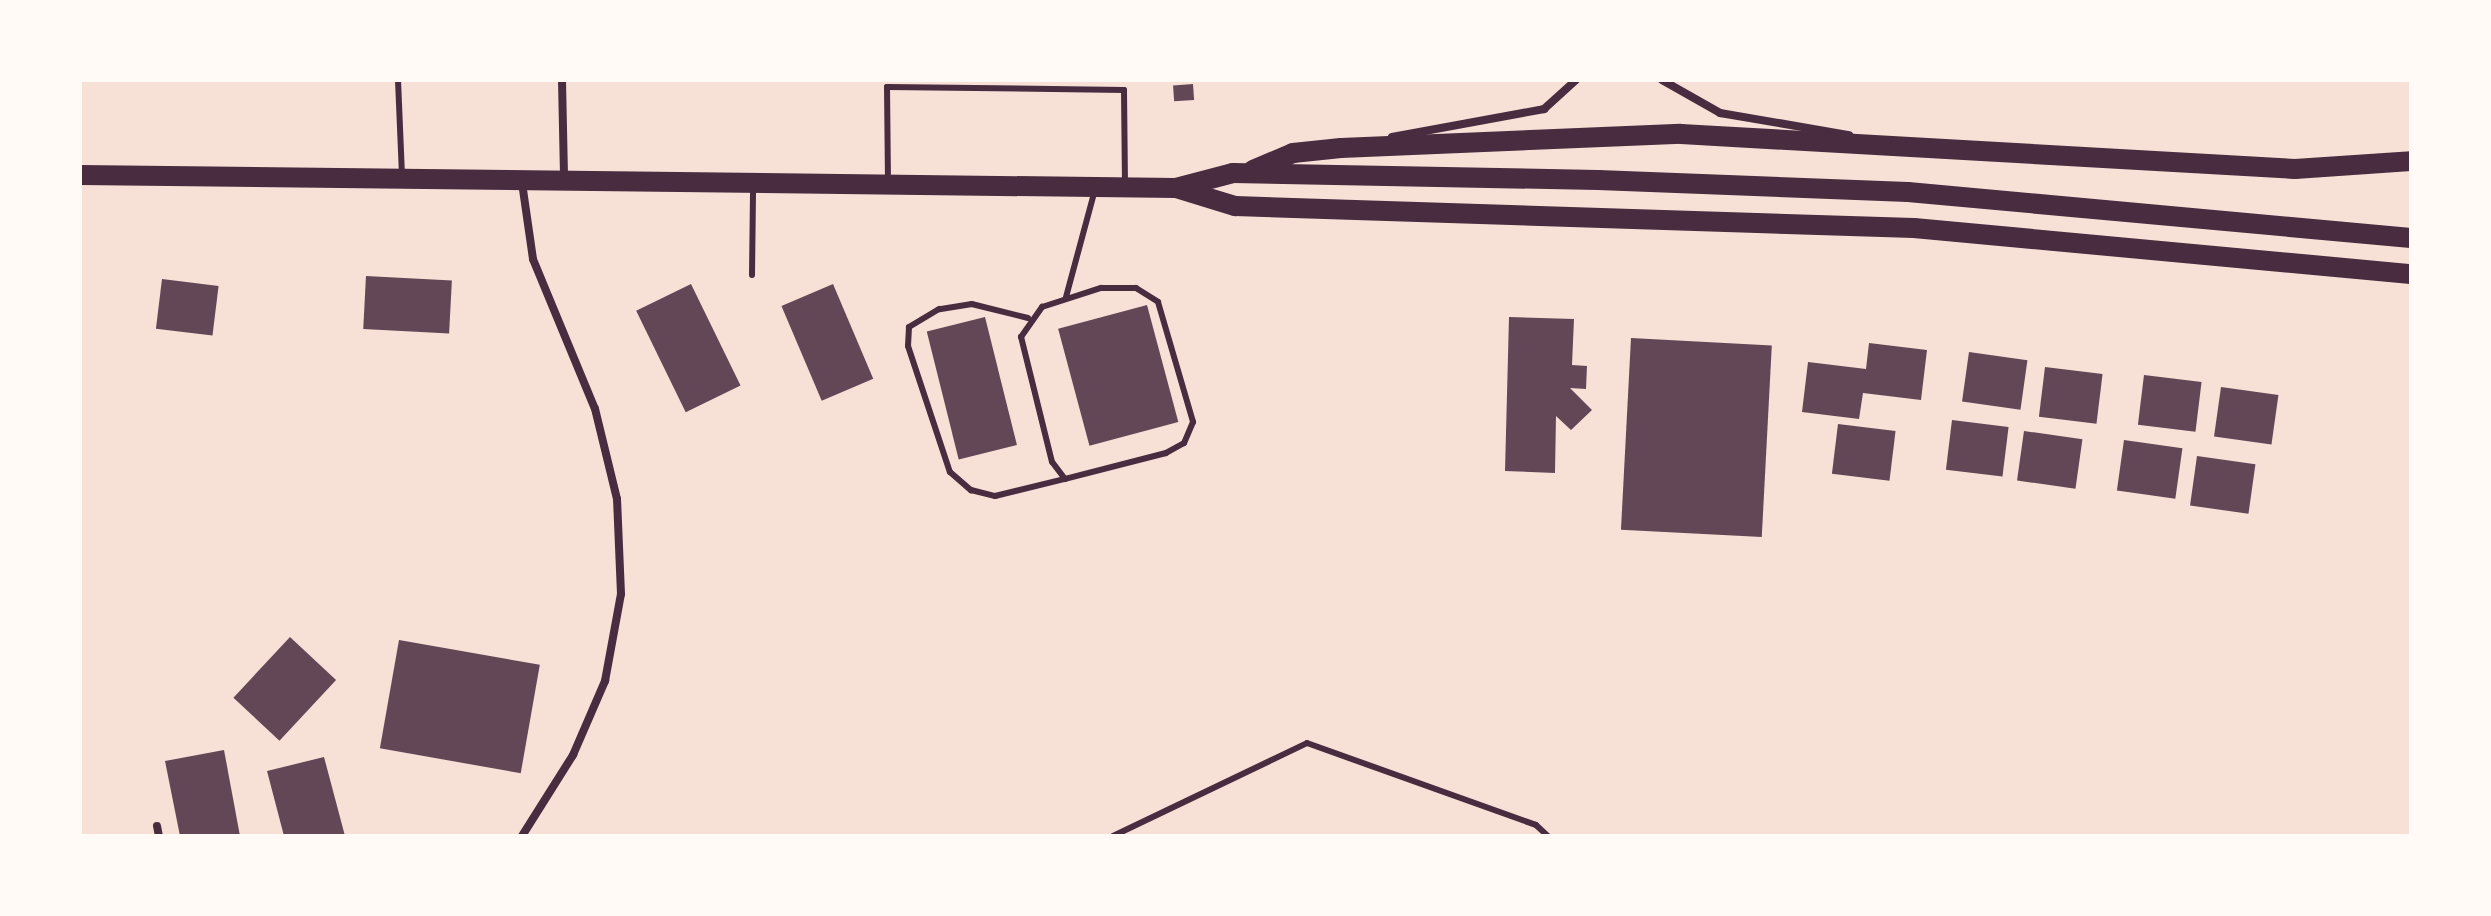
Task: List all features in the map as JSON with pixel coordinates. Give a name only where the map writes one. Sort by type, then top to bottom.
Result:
[{"type":"main road","points":[[80,175],[1176,188],[1246,173],[1293,153],[1341,148],[1681,134],[2295,169],[2411,161]]},
{"type":"main road","points":[[1246,173],[1908,192],[2411,238]]},
{"type":"main road","points":[[1176,188],[1235,206],[1914,228],[2373,274],[2411,274]]},
{"type":"main road","points":[[2373,274],[2411,289]]},
{"type":"street","points":[[562,80],[564,179]]},
{"type":"street","points":[[1341,148],[1517,117],[1544,109],[1576,80]]},
{"type":"street","points":[[1662,80],[1720,113],[1898,146]]},
{"type":"street","points":[[522,178],[533,259],[595,409],[617,499],[621,594],[605,681],[573,755],[522,836]]},
{"type":"lane","points":[[398,80],[402,177]]},
{"type":"lane","points":[[1124,80],[1124,187]]},
{"type":"lane","points":[[888,186],[888,84],[1124,90]]},
{"type":"lane","points":[[752,275],[753,183]]},
{"type":"lane","points":[[1066,297],[1096,187]]},
{"type":"lane","points":[[1028,318],[972,304],[939,309],[909,327],[908,346],[950,472],[971,490],[995,496],[1065,479],[1166,453],[1184,443],[1193,422],[1158,302],[1136,288],[1066,297],[1028,318],[1021,337],[1052,462],[1065,479]]},
{"type":"lane","points":[[1113,836],[1307,743],[1536,825],[1548,836]]},
{"type":"building","points":[[1193,84],[1194,100],[1174,101],[1173,85]]},
{"type":"building","points":[[366,276],[452,281],[449,333],[363,329]]},
{"type":"building","points":[[162,279],[219,286],[212,336],[156,329]]},
{"type":"building","points":[[691,284],[741,386],[686,412],[636,311]]},
{"type":"building","points":[[833,284],[873,379],[822,401],[781,306]]},
{"type":"building","points":[[1147,305],[1178,422],[1089,446],[1058,329]]},
{"type":"building","points":[[985,317],[1017,445],[959,460],[927,332]]},
{"type":"building","points":[[1509,317],[1574,319],[1572,365],[1587,366],[1586,389],[1570,388],[1592,410],[1571,430],[1556,416],[1555,473],[1505,471]]},
{"type":"building","points":[[1631,338],[1772,345],[1762,537],[1621,530]]},
{"type":"building","points":[[1869,343],[1927,350],[1921,400],[1863,393],[1859,419],[1802,412],[1808,362],[1866,369]]},
{"type":"building","points":[[1969,352],[2027,360],[2020,410],[1962,402]]},
{"type":"building","points":[[2045,367],[2103,374],[2096,424],[2039,417]]},
{"type":"building","points":[[2144,375],[2202,382],[2195,432],[2138,425]]},
{"type":"building","points":[[2221,387],[2278,395],[2271,445],[2214,437]]},
{"type":"building","points":[[1952,420],[2009,427],[2002,477],[1946,470]]},
{"type":"building","points":[[1838,424],[1896,431],[1889,481],[1832,474]]},
{"type":"building","points":[[2024,431],[2082,439],[2075,489],[2017,481]]},
{"type":"building","points":[[2124,440],[2182,448],[2175,499],[2117,491]]},
{"type":"building","points":[[2197,456],[2255,464],[2248,514],[2190,506]]},
{"type":"building","points":[[290,637],[336,680],[279,741],[233,698]]},
{"type":"building","points":[[399,640],[540,665],[521,773],[380,748]]},
{"type":"building","points":[[224,750],[240,836],[180,836],[165,761]]},
{"type":"building","points":[[324,757],[345,836],[284,836],[267,771]]}]
